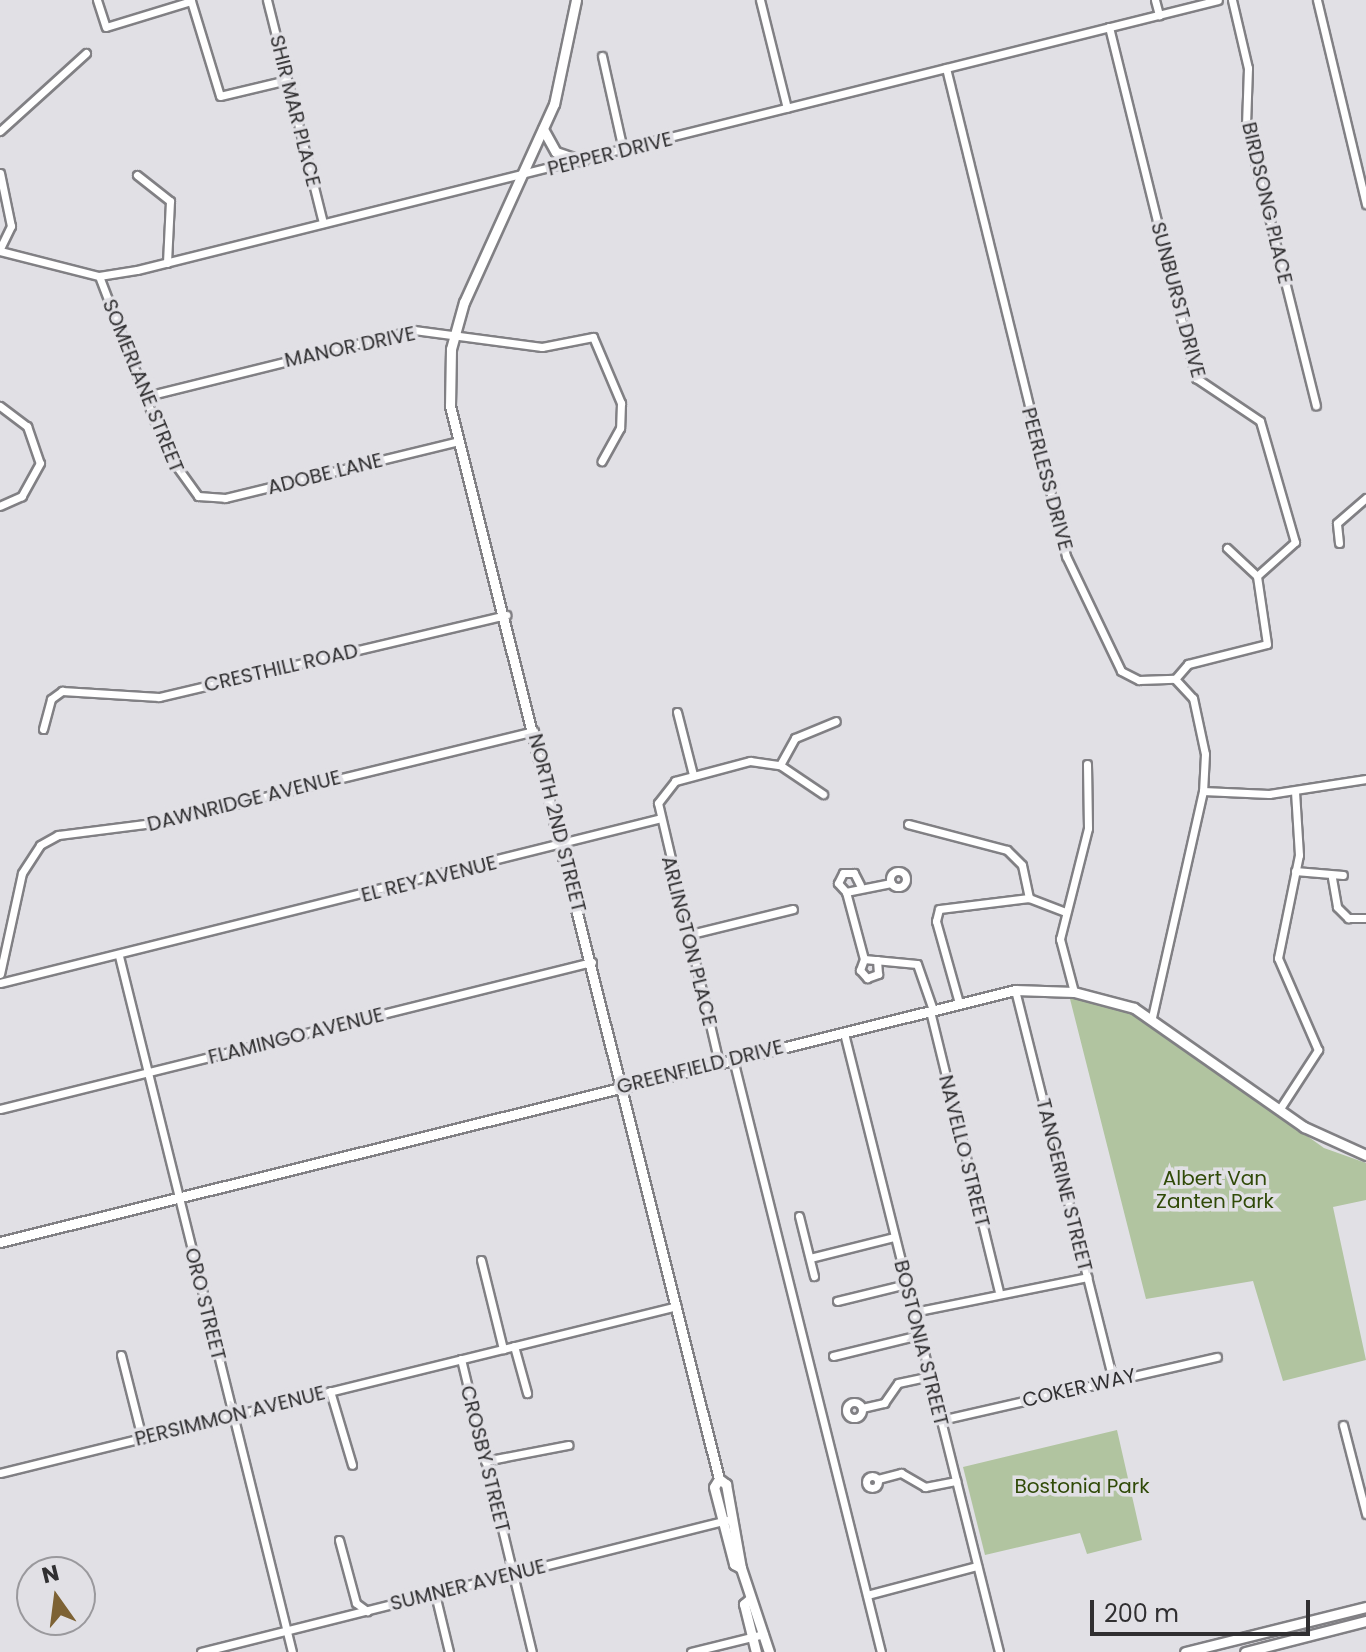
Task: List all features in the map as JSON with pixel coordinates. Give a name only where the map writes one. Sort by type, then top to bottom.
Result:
[{"type":"main road","name":"NORTH 2ND STREET","points":[[576,0],[571,43],[543,129],[454,334],[449,394],[458,441],[506,615],[719,1479],[744,1554],[741,1568],[764,1634],[766,1652]]},
{"type":"main road","points":[[543,129],[556,152],[582,161]]},
{"type":"main road","name":"GREENFIELD DRIVE","points":[[0,1242],[1015,990],[1074,992],[1152,1017],[1279,1110],[1366,1155]]},
{"type":"main road","name":"NORTH 2ND STREET","points":[[719,1479],[723,1520],[734,1564],[741,1568]]},
{"type":"main road","points":[[723,1520],[744,1554]]},
{"type":"main road","name":"NORTH 2ND STREET","points":[[750,1599],[744,1604],[756,1652]]},
{"type":"main road","points":[[1185,1652],[1226,1647],[1366,1607]]},
{"type":"main road","points":[[1245,1652],[1366,1621]]},
{"type":"main road","points":[[752,1637],[766,1652]]},
{"type":"street","points":[[97,0],[106,27],[191,1],[220,96],[287,80]]},
{"type":"street","name":"SHIR MAR PLACE","points":[[267,0],[323,223]]},
{"type":"street","points":[[760,0],[787,108]]},
{"type":"street","points":[[1155,0],[1159,15]]},
{"type":"street","name":"PEPPER DRIVE","points":[[0,250],[99,276],[167,263],[1218,0]]},
{"type":"street","name":"BIRDSONG PLACE","points":[[1232,0],[1248,68],[1246,125],[1316,405]]},
{"type":"street","points":[[1317,0],[1366,204]]},
{"type":"street","name":"SUNBURST DRIVE","points":[[1109,27],[1196,378],[1260,421],[1295,542],[1257,576]]},
{"type":"street","points":[[0,131],[86,53]]},
{"type":"street","points":[[602,56],[623,150]]},
{"type":"street","name":"PEERLESS DRIVE","points":[[946,68],[1066,556],[1121,671],[1139,680],[1175,679]]},
{"type":"street","points":[[0,173],[11,226],[0,250]]},
{"type":"street","points":[[137,175],[170,201],[167,263]]},
{"type":"street","name":"SOMERLANE STREET","points":[[99,276],[167,453],[193,493]]},
{"type":"street","name":"MANOR DRIVE","points":[[147,396],[392,334],[454,334],[542,347],[601,342],[621,403],[620,428],[602,461]]},
{"type":"street","points":[[0,406],[27,426],[40,463],[22,496],[0,506]]},
{"type":"street","name":"ADOBE LANE","points":[[193,493],[225,498],[458,441]]},
{"type":"street","points":[[1339,543],[1337,523],[1366,498]]},
{"type":"street","points":[[1152,1017],[1203,791],[1205,754],[1193,698],[1175,679],[1188,664],[1267,644],[1257,576],[1227,548]]},
{"type":"street","name":"CRESTHILL ROAD","points":[[43,729],[56,695],[159,697],[506,615]]},
{"type":"street","points":[[677,712],[693,775]]},
{"type":"street","points":[[780,765],[795,738],[836,721]]},
{"type":"street","name":"DAWNRIDGE AVENUE","points":[[0,974],[22,873],[40,845],[58,835],[161,822],[534,731]]},
{"type":"street","points":[[658,819],[669,785],[693,775],[750,761],[780,765],[823,794]]},
{"type":"street","points":[[1074,992],[1060,950],[1065,912],[1088,828],[1087,764]]},
{"type":"street","points":[[1203,791],[1295,791],[1366,779]]},
{"type":"street","points":[[1279,1110],[1318,1050],[1278,958],[1295,871],[1295,791]]},
{"type":"street","name":"EL REY AVENUE","points":[[0,983],[119,956],[658,819]]},
{"type":"street","name":"ARLINGTON PLACE","points":[[658,819],[719,1063]]},
{"type":"street","points":[[908,824],[1007,850],[1022,865],[1029,898]]},
{"type":"street","points":[[1295,871],[1332,878],[1343,875]]},
{"type":"street","points":[[860,885],[854,873],[843,873],[838,883],[846,892],[864,959],[860,970],[867,978],[878,974],[877,960],[864,959]]},
{"type":"street","points":[[1332,878],[1337,907],[1348,918],[1366,918]]},
{"type":"street","points":[[846,892],[860,885],[891,883]]},
{"type":"street","points":[[959,1003],[939,909],[1029,898],[1065,912]]},
{"type":"street","points":[[687,935],[793,909]]},
{"type":"street","name":"ORO STREET","points":[[119,956],[292,1652]]},
{"type":"street","name":"NAVELLO STREET","points":[[877,960],[922,968],[999,1291]]},
{"type":"street","name":"FLAMINGO AVENUE","points":[[0,1109],[592,962]]},
{"type":"street","name":"TANGERINE STREET","points":[[1015,990],[1113,1381]]},
{"type":"street","name":"BOSTONIA STREET","points":[[844,1033],[999,1652]]},
{"type":"street","points":[[733,1059],[881,1652]]},
{"type":"street","points":[[799,1216],[814,1276]]},
{"type":"street","points":[[810,1258],[894,1237]]},
{"type":"street","points":[[481,1260],[503,1349],[678,1306]]},
{"type":"street","points":[[914,1312],[999,1291],[1087,1277]]},
{"type":"street","points":[[837,1301],[906,1284]]},
{"type":"street","points":[[833,1356],[919,1335]]},
{"type":"street","points":[[514,1346],[527,1393]]},
{"type":"street","name":"PERSIMMON AVENUE","points":[[0,1473],[503,1349]]},
{"type":"street","points":[[121,1355],[142,1438]]},
{"type":"street","name":"COKER WAY","points":[[941,1420],[1217,1357]]},
{"type":"street","name":"CROSBY STREET","points":[[461,1359],[532,1652]]},
{"type":"street","points":[[862,1408],[884,1403],[898,1383],[930,1376]]},
{"type":"street","points":[[330,1391],[352,1465]]},
{"type":"street","points":[[1343,1425],[1366,1514]]},
{"type":"street","points":[[485,1461],[568,1445]]},
{"type":"street","points":[[878,1479],[901,1473],[925,1487],[956,1481]]},
{"type":"street","name":"SUMNER AVENUE","points":[[201,1652],[734,1518]]},
{"type":"street","points":[[339,1540],[356,1603],[367,1611]]},
{"type":"street","points":[[867,1595],[977,1566]]},
{"type":"street","points":[[435,1594],[449,1652]]},
{"type":"street","points":[[691,1652],[764,1634]]},
{"type":"green space","name":"Albert Van Zanten Park","points":[[1069,995],[1139,1016],[1324,1148],[1366,1163],[1366,1200],[1333,1207],[1366,1360],[1283,1381],[1253,1281],[1146,1299]]},
{"type":"green space","name":"Bostonia Park","points":[[1117,1430],[1142,1540],[1087,1554],[1080,1533],[985,1555],[963,1467]]}]
